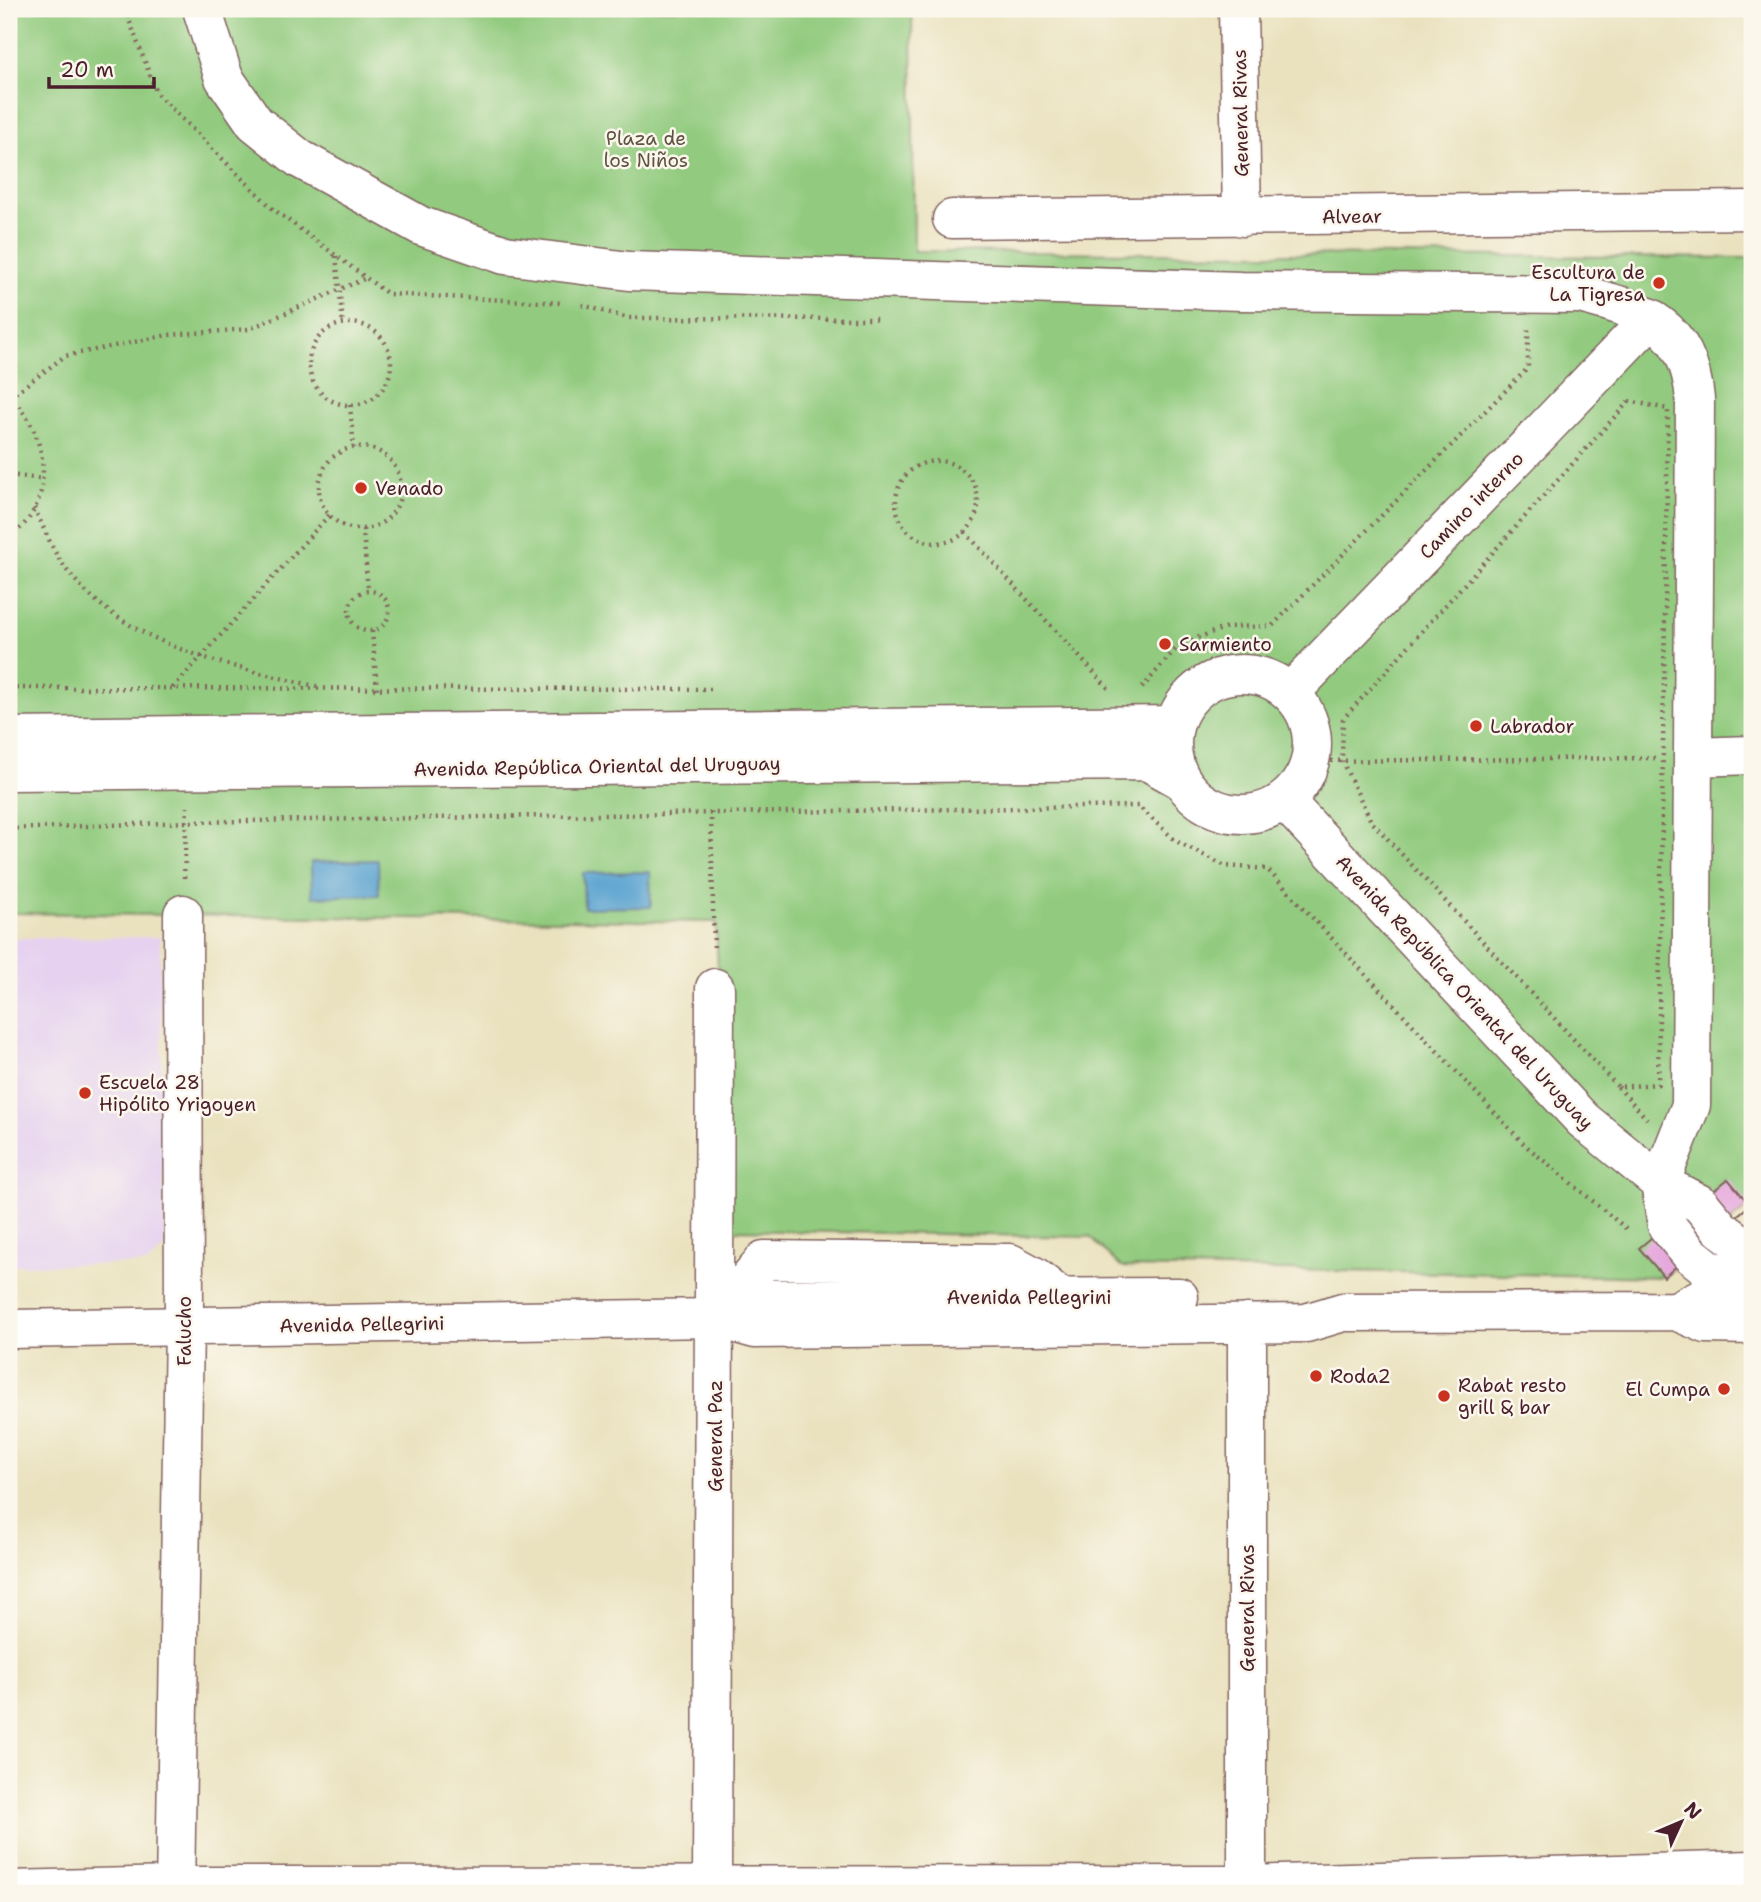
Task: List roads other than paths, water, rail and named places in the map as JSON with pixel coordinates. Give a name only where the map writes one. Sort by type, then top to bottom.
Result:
[{"type":"street","points":[[202,9],[224,78],[255,122],[264,130],[300,159],[421,226],[505,255],[629,271],[1241,291],[1580,294],[1630,307],[1651,318],[1682,348],[1693,371],[1678,757],[1691,1105],[1660,1183],[1667,1226],[1691,1255],[1710,1270],[1752,1281]]},
{"type":"street","name":"General Rivas","points":[[1238,9],[1242,217]]},
{"type":"street","name":"Alvear","points":[[951,219],[1752,210]]},
{"type":"street","name":"Camino interno","points":[[1290,693],[1651,318]]},
{"type":"street","points":[[1233,674],[1254,674],[1273,681],[1290,693],[1302,707],[1326,761],[1284,800],[1263,812],[1239,815],[1217,810],[1196,798],[1181,780],[1171,744],[1174,725],[1182,706],[1195,690],[1213,679],[1233,674]]},
{"type":"street","name":"Avenida República Oriental del Uruguay","points":[[9,737],[1174,725]]},
{"type":"street","points":[[1678,757],[1752,755]]},
{"type":"street","name":"Avenida República Oriental del Uruguay","points":[[9,771],[1147,761],[1181,780]]},
{"type":"street","name":"Avenida República Oriental del Uruguay","points":[[1284,800],[1583,1120],[1660,1183],[1700,1204],[1721,1229],[1752,1252]]},
{"type":"street","name":"Falucho","points":[[175,1890],[184,1326],[183,914]]},
{"type":"street","name":"General Paz","points":[[712,1885],[716,1318],[715,988]]},
{"type":"street","name":"Avenida Pellegrini","points":[[1676,1311],[1705,1296],[1752,1296]]},
{"type":"street","name":"Avenida Pellegrini","points":[[716,1318],[758,1299],[1303,1299],[1343,1312]]},
{"type":"street","name":"Avenida Pellegrini","points":[[9,1329],[716,1318],[755,1329],[1306,1324],[1343,1312],[1676,1311],[1706,1324],[1752,1325]]},
{"type":"street","name":"General Rivas","points":[[1247,1323],[1247,1889]]},
{"type":"street","points":[[9,1890],[712,1885],[1247,1889],[1752,1870]]},
{"type":"water","points":[[378,860],[379,895],[312,897],[311,862]]},
{"type":"water","points":[[650,872],[651,907],[584,908],[583,873]]},
{"type":"place","name":"Escultura de La Tigresa","points":[[1659,283]]},
{"type":"place","name":"Venado","points":[[361,488]]},
{"type":"place","name":"Sarmiento","points":[[1165,644]]},
{"type":"place","name":"Labrador","points":[[1476,726]]},
{"type":"place","name":"Escuela 28 Hipólito Yrigoyen","points":[[85,1093]]},
{"type":"place","name":"Roda2","points":[[1316,1376]]},
{"type":"place","name":"El Cumpa","points":[[1724,1389]]},
{"type":"place","name":"Rabat resto grill & bar","points":[[1444,1396]]},
{"type":"park label","name":"Plaza de los Niños","points":[[646,149]]}]
